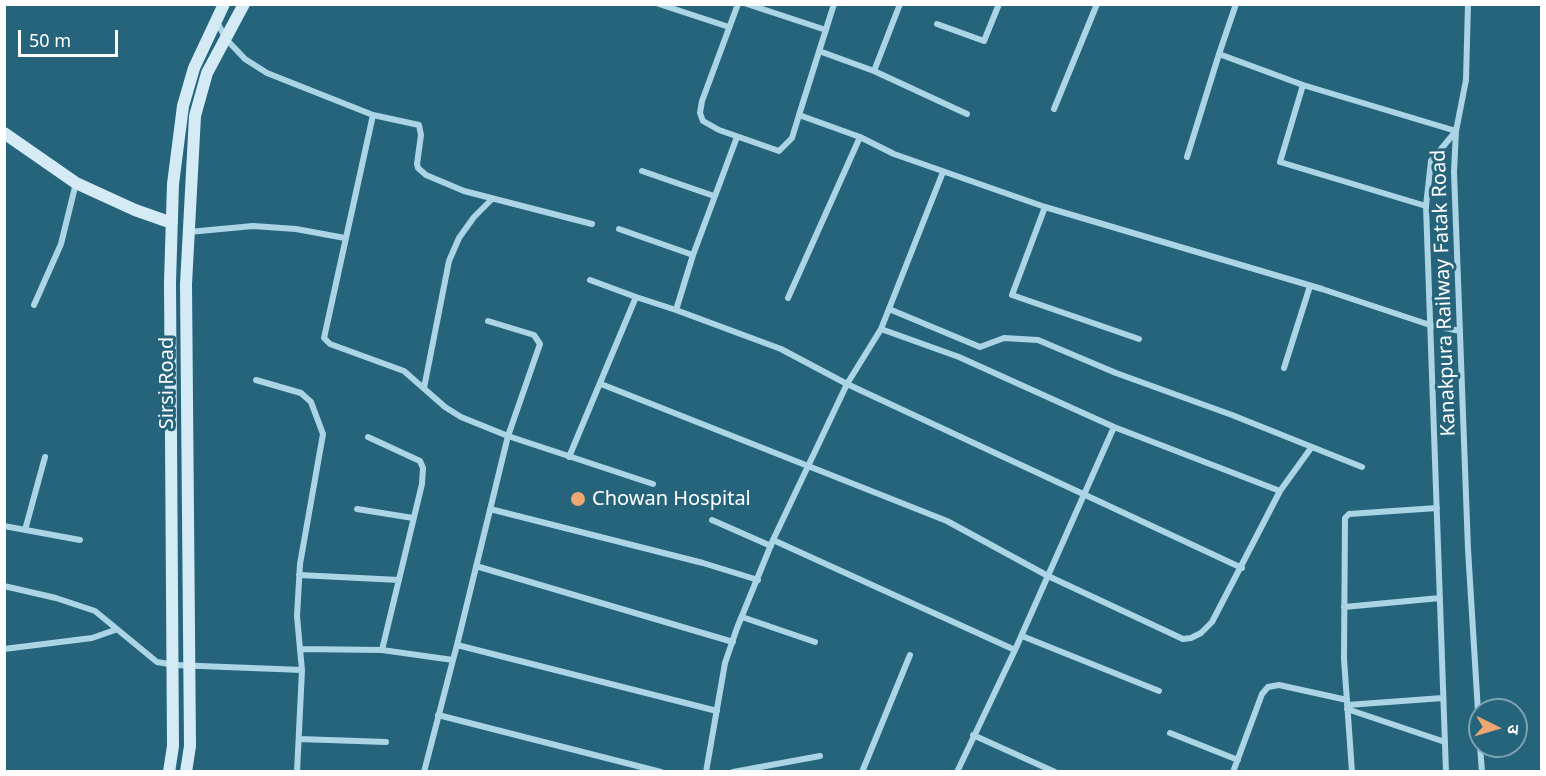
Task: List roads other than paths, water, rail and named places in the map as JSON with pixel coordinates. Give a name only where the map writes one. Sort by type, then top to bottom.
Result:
[{"type":"main road","name":"Sirsi Road","points":[[169,771],[173,746],[173,184],[183,106],[194,68],[224,4]]},
{"type":"main road","name":"Sirsi Road","points":[[186,771],[190,746],[186,381],[188,232],[195,116],[207,73],[244,4]]},
{"type":"main road","points":[[4,133],[76,183],[135,210],[172,223]]},
{"type":"street","points":[[659,4],[729,27]]},
{"type":"street","points":[[738,4],[702,101],[700,113],[703,121],[710,126],[779,152],[792,138],[834,4]]},
{"type":"street","points":[[747,4],[826,30]]},
{"type":"street","points":[[874,71],[900,4]]},
{"type":"street","points":[[937,24],[984,41],[999,4]]},
{"type":"street","points":[[1054,109],[1096,4]]},
{"type":"street","points":[[1186,158],[1236,4]]},
{"type":"street","points":[[1219,54],[1303,85],[1456,131],[1465,99],[1468,4]]},
{"type":"street","points":[[217,21],[225,39],[245,59],[267,73],[374,115],[419,125],[421,135],[417,164],[426,175],[464,191],[592,224]]},
{"type":"street","points":[[819,51],[874,71],[967,114]]},
{"type":"street","points":[[1303,85],[1280,162],[1426,206]]},
{"type":"street","points":[[374,115],[324,338],[330,344],[404,371],[461,417],[508,436],[653,484]]},
{"type":"street","points":[[799,115],[860,137],[894,154],[1044,207],[1310,286],[1430,325],[1460,331]]},
{"type":"street","name":"Kanakpura Railway Fatak Road","points":[[1446,771],[1426,206],[1431,161],[1456,131]]},
{"type":"street","name":"Kanakpura Railway Fatak Road","points":[[1456,131],[1454,172],[1460,331],[1478,698]]},
{"type":"street","points":[[676,310],[693,255],[737,137]]},
{"type":"street","points":[[788,298],[860,137]]},
{"type":"street","points":[[642,171],[714,196]]},
{"type":"street","points":[[706,771],[725,663],[742,617],[772,543],[847,384],[881,329],[943,172]]},
{"type":"street","points":[[34,306],[58,255],[76,183]]},
{"type":"street","points":[[424,388],[449,261],[459,238],[474,217],[492,199]]},
{"type":"street","points":[[1044,207],[1012,295],[1139,339]]},
{"type":"street","points":[[188,232],[253,226],[296,229],[345,238]]},
{"type":"street","points":[[619,229],[693,255]]},
{"type":"street","points":[[590,280],[748,335],[796,356],[847,384],[1085,497],[1242,568]]},
{"type":"street","points":[[1284,368],[1310,286]]},
{"type":"street","points":[[569,457],[636,297]]},
{"type":"street","points":[[889,309],[980,347],[1004,338],[1038,340],[1116,373],[1232,415],[1362,467]]},
{"type":"street","points":[[424,771],[508,436],[540,344],[534,334],[488,321]]},
{"type":"street","points":[[881,329],[959,357],[1114,427],[1280,491]]},
{"type":"street","points":[[256,380],[301,393],[310,402],[323,434],[303,537],[299,575],[297,616],[302,670],[297,771]]},
{"type":"street","points":[[601,384],[947,521],[1048,576],[1183,639],[1201,633],[1212,622],[1280,491],[1311,448]]},
{"type":"street","points":[[957,771],[1022,636],[1114,427]]},
{"type":"street","points":[[368,437],[420,461],[423,475],[382,650]]},
{"type":"street","points":[[25,530],[45,457]]},
{"type":"street","points":[[1352,771],[1344,607],[1345,518],[1349,514],[1437,508]]},
{"type":"street","points":[[357,509],[413,518]]},
{"type":"street","points":[[490,509],[703,563],[758,580]]},
{"type":"street","points":[[712,520],[772,543],[1015,650]]},
{"type":"street","points":[[4,526],[80,540]]},
{"type":"street","points":[[476,566],[733,642]]},
{"type":"street","points":[[299,575],[399,580]]},
{"type":"street","points":[[4,586],[56,598],[95,611],[115,630],[157,662],[189,666],[302,670]]},
{"type":"street","points":[[1344,607],[1440,598]]},
{"type":"street","points":[[742,617],[815,642]]},
{"type":"street","points":[[4,649],[92,638],[115,630]]},
{"type":"street","points":[[1022,636],[1159,691]]},
{"type":"street","points":[[457,645],[717,711]]},
{"type":"street","points":[[300,649],[382,650],[453,660]]},
{"type":"street","points":[[862,771],[910,655]]},
{"type":"street","points":[[1233,771],[1262,694],[1268,687],[1279,685],[1347,705],[1444,742]]},
{"type":"street","points":[[1347,705],[1443,698]]},
{"type":"street","points":[[438,715],[661,771]]},
{"type":"street","points":[[1170,733],[1238,760]]},
{"type":"street","points":[[973,735],[1055,771]]},
{"type":"street","points":[[299,739],[386,741]]},
{"type":"street","points":[[733,771],[820,756]]},
{"type":"place","name":"Chowan Hospital","points":[[578,499]]}]
